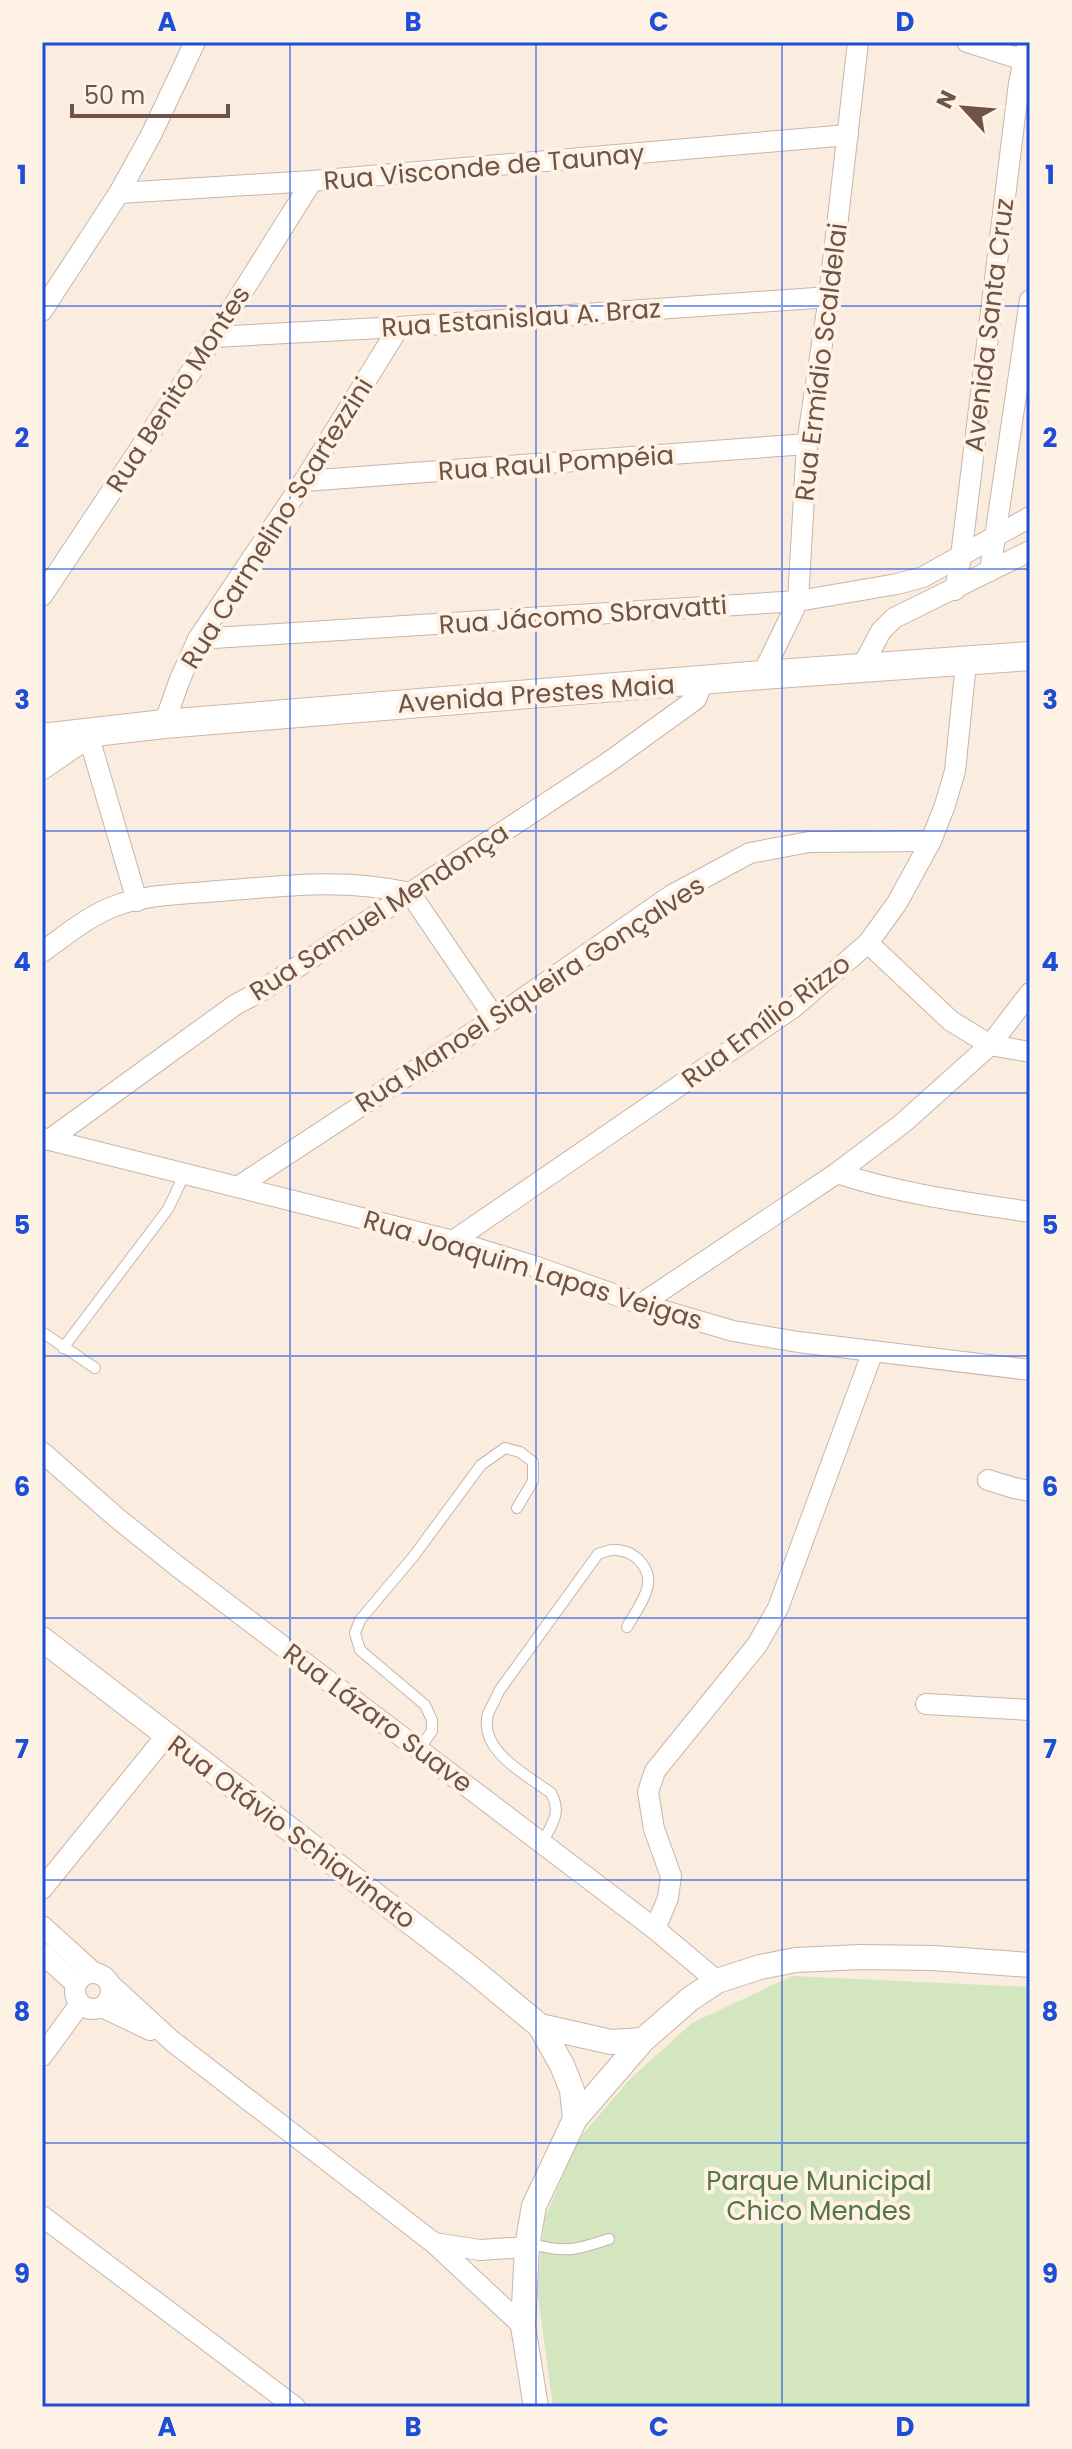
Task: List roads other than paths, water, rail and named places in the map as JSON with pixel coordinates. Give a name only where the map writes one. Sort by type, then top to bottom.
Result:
[{"type":"main road","name":"Avenida Prestes Maia","points":[[42,738],[164,724],[1030,656]]},
{"type":"main road","points":[[42,765],[88,734]]},
{"type":"street","points":[[42,311],[119,193],[151,135],[195,42]]},
{"type":"street","name":"Rua Ermídio Scaldelai","points":[[762,675],[798,601],[807,444],[829,297],[858,42]]},
{"type":"street","points":[[967,42],[1027,54]]},
{"type":"street","name":"Avenida Santa Cruz","points":[[955,590],[1027,54]]},
{"type":"street","name":"Rua Visconde de Taunay","points":[[119,193],[312,181],[848,135]]},
{"type":"street","name":"Rua Benito Montes","points":[[42,596],[214,337],[312,181]]},
{"type":"street","name":"Rua Estanislau A. Braz","points":[[214,337],[829,297]]},
{"type":"street","name":"Avenida Santa Cruz","points":[[990,571],[1030,300]]},
{"type":"street","name":"Rua Carmelino Scartezzini","points":[[164,724],[198,639],[304,481],[399,327]]},
{"type":"street","name":"Rua Raul Pompéia","points":[[304,481],[807,444]]},
{"type":"street","name":"Rua Jácomo Sbravatti","points":[[198,639],[798,601],[923,577],[1030,517]]},
{"type":"street","points":[[862,667],[881,631],[894,618],[1030,551]]},
{"type":"street","name":"Rua Emílio Rizzo","points":[[453,1241],[794,1007],[868,943],[897,903],[931,841],[955,771],[966,663]]},
{"type":"street","name":"Rua Samuel Mendonça","points":[[45,1139],[235,1005],[410,893],[665,722],[696,699],[703,681]]},
{"type":"street","points":[[88,734],[137,901]]},
{"type":"street","name":"Rua Manoel Siqueira Gonçalves","points":[[239,1186],[495,1018],[672,895],[750,853],[809,842],[931,841]]},
{"type":"street","points":[[42,952],[95,915],[117,905],[164,895],[333,883],[372,885],[410,893],[495,1018]]},
{"type":"street","points":[[868,943],[951,1021],[990,1045],[1030,1052]]},
{"type":"street","points":[[641,1304],[837,1173],[903,1123],[990,1045],[1030,993]]},
{"type":"street","name":"Rua Joaquim Lapas Veigas","points":[[45,1139],[453,1241],[641,1304],[733,1331],[798,1342],[1030,1370]]},
{"type":"street","points":[[837,1173],[923,1196],[1030,1212]]},
{"type":"street","points":[[655,1929],[668,1898],[671,1876],[654,1829],[648,1792],[655,1771],[757,1645],[778,1608],[873,1351]]},
{"type":"street","name":"Rua Lázaro Suave","points":[[42,1452],[177,1566],[655,1929],[717,1981]]},
{"type":"street","points":[[988,1480],[1030,1491]]},
{"type":"street","name":"Rua Otávio Schiavinato","points":[[42,1639],[470,1968],[540,2026],[572,2090],[575,2119]]},
{"type":"street","points":[[926,1704],[1030,1710]]},
{"type":"street","points":[[42,1889],[166,1736]]},
{"type":"street","points":[[42,1926],[83,1987],[90,2010],[102,2007],[110,1998],[111,1985]]},
{"type":"street","points":[[42,1953],[83,1987]]},
{"type":"street","points":[[536,2407],[523,2326],[528,2245],[534,2206],[575,2119],[643,2040],[690,1999],[717,1981],[760,1967],[796,1960],[933,1958],[1030,1965]]},
{"type":"street","points":[[42,2056],[83,1987],[104,1976],[172,2041],[434,2243],[523,2326]]},
{"type":"street","points":[[102,2007],[172,2041]]},
{"type":"street","name":"Rua Otávio Schiavinato","points":[[540,2026],[611,2042],[643,2040]]},
{"type":"street","points":[[42,2216],[295,2407]]},
{"type":"street","points":[[434,2243],[480,2250],[528,2245]]},
{"type":"lane","points":[[63,1348],[168,1209],[185,1173]]},
{"type":"lane","points":[[42,1332],[95,1368]]},
{"type":"lane","points":[[419,1749],[432,1731],[432,1720],[425,1705],[360,1650],[355,1633],[360,1620],[413,1557],[481,1465],[505,1448],[520,1452],[533,1462],[533,1481],[517,1508]]},
{"type":"lane","points":[[542,1843],[557,1815],[556,1802],[551,1793],[497,1753],[490,1737],[487,1717],[499,1691],[598,1554],[616,1549],[641,1561],[648,1572],[647,1590],[627,1627]]},
{"type":"lane","points":[[528,2245],[558,2251],[576,2250],[609,2239]]},
{"type":"park label","name":"Parque Municipal Chico Mendes","points":[[819,2196]]}]
